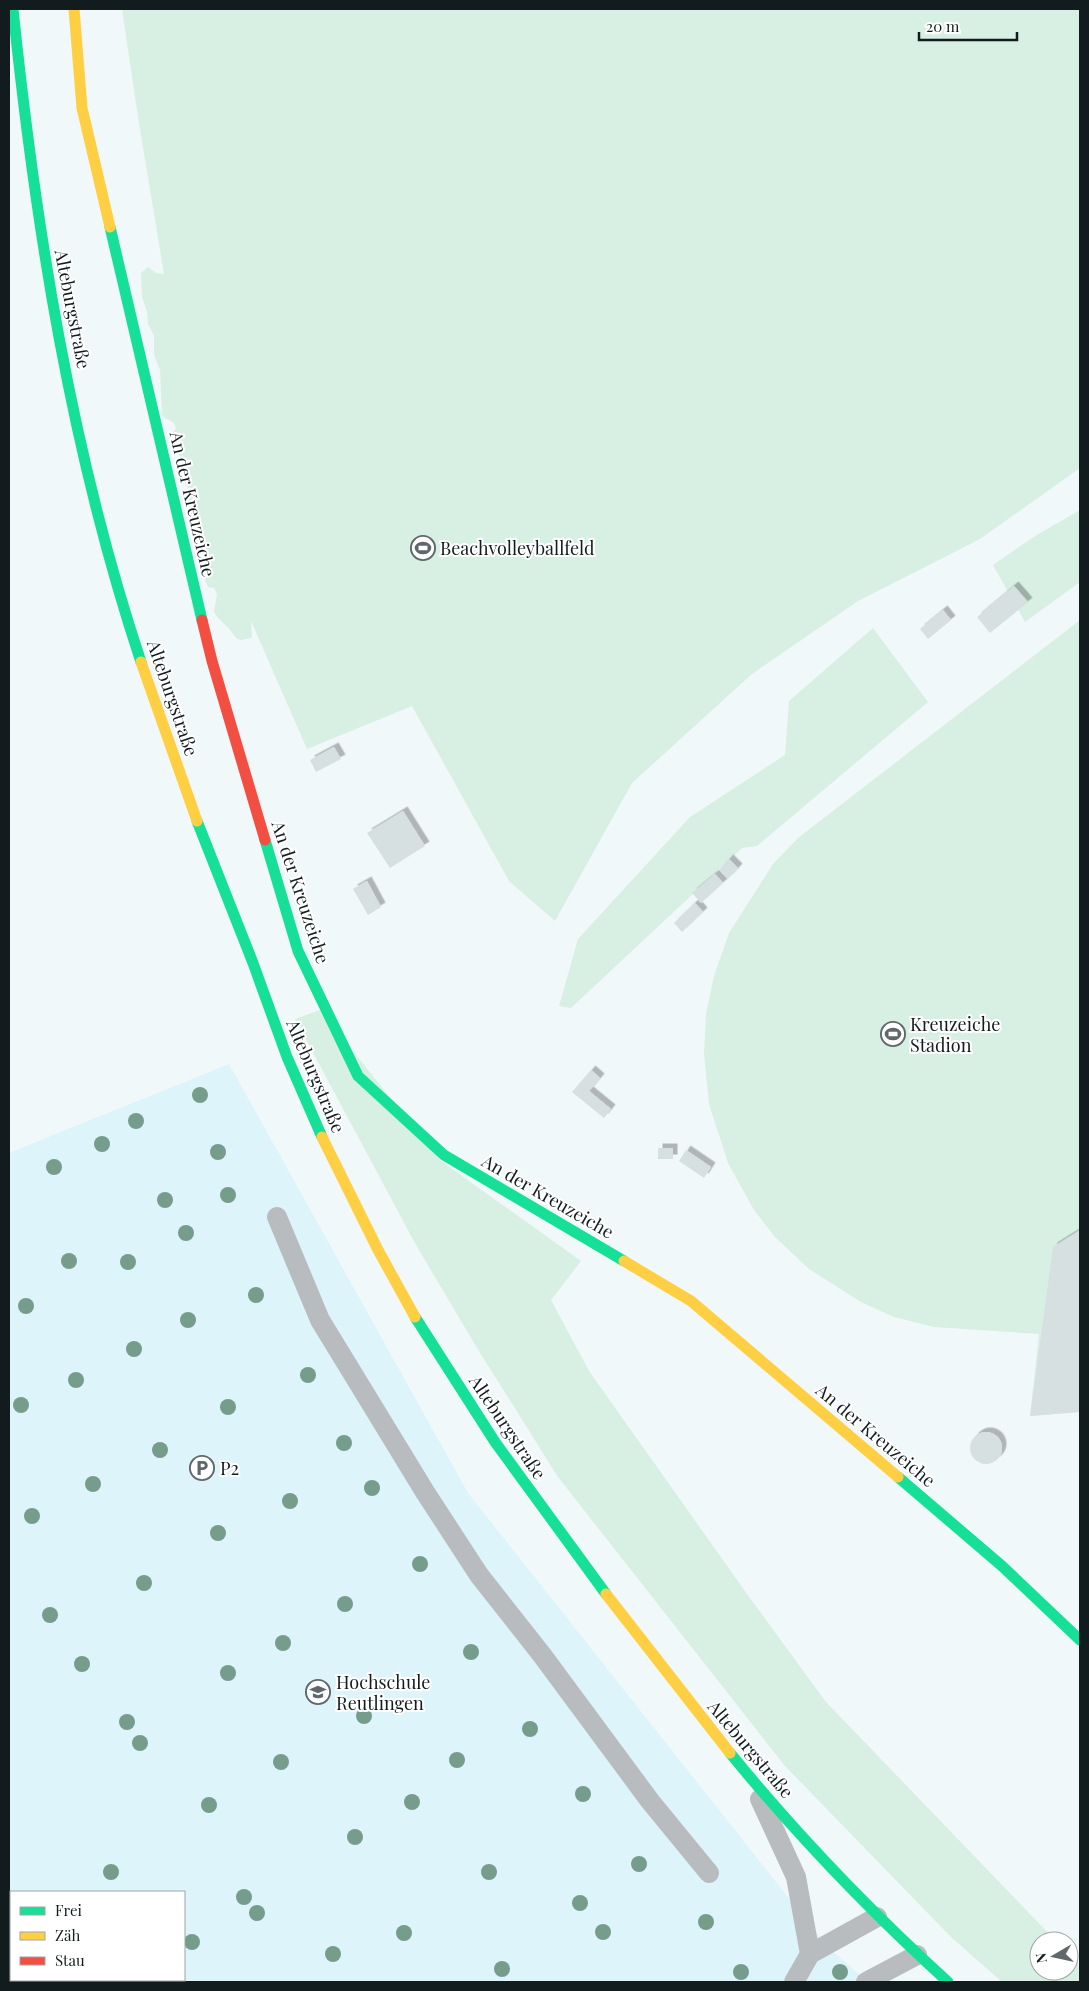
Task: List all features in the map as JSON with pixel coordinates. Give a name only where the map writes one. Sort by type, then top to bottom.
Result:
[{"type":"main road","name":"Alteburgstraße","points":[[13,9],[21,92],[48,280],[60,344],[91,483],[126,614],[180,771],[287,1056],[322,1137],[385,1265],[446,1366],[531,1493],[645,1646],[752,1782],[877,1917],[948,1982]]},
{"type":"main road","name":"An der Kreuzeiche","points":[[74,9],[82,108],[212,661],[298,951],[358,1076],[444,1155],[691,1301],[1002,1566],[1080,1640]]},
{"type":"lane","points":[[276,1217],[320,1320],[425,1492],[479,1575],[542,1655],[650,1801],[709,1873]]},
{"type":"lane","points":[[752,1782],[796,1877],[810,1954]]},
{"type":"lane","points":[[794,1982],[810,1954],[877,1917]]},
{"type":"lane","points":[[866,1982],[917,1955]]},
{"type":"shaded area","name":"Hochschule Reutlingen","points":[[229,1064],[468,1493],[826,1945],[868,1982],[9,1982],[9,1153]]},
{"type":"green space","points":[[122,9],[1080,9],[1080,468],[980,539],[858,601],[752,674],[632,783],[555,921],[509,881],[412,706],[307,749],[251,621],[252,638],[241,640],[236,638],[214,612],[217,594],[214,588],[208,587],[202,573],[211,562],[210,556],[196,552],[195,536],[201,532],[200,523],[193,519],[188,512],[186,501],[190,497],[189,489],[185,483],[186,473],[183,462],[176,450],[179,442],[173,432],[176,428],[174,423],[162,416],[160,370],[154,355],[154,336],[148,324],[147,312],[142,297],[141,273],[148,267],[156,273],[164,274]]},
{"type":"green space","points":[[1080,510],[1080,582],[1025,622],[993,565],[1035,536]]},
{"type":"green space","name":"Kreuzeiche Stadion","points":[[1080,620],[1080,1412],[1030,1416],[1039,1334],[934,1327],[894,1317],[861,1302],[809,1269],[775,1237],[754,1210],[728,1163],[709,1104],[704,1054],[706,1014],[714,976],[729,933],[773,864],[798,838]]},
{"type":"green space","points":[[873,628],[928,702],[757,846],[742,848],[571,1008],[559,1006],[578,939],[690,817],[785,755],[789,701]]},
{"type":"green space","points":[[320,1010],[441,1161],[581,1261],[551,1300],[589,1371],[826,1702],[1046,1931],[1029,1931],[1029,1981],[1079,1981],[1079,1965],[1080,1982],[1002,1982],[951,1937],[785,1766],[558,1477],[477,1348],[416,1245],[295,1019]]},
{"type":"building","points":[[1014,586],[1028,602],[990,633],[977,617]]},
{"type":"building","points":[[943,610],[951,620],[928,639],[920,629]]},
{"type":"building","points":[[334,747],[341,759],[316,772],[310,760]]},
{"type":"building","points":[[403,811],[425,846],[390,868],[367,833]]},
{"type":"building","points":[[729,859],[738,868],[728,879],[719,870]]},
{"type":"building","points":[[715,874],[723,883],[701,903],[692,893]]},
{"type":"building","points":[[367,881],[381,907],[368,915],[353,889]]},
{"type":"building","points":[[695,903],[703,912],[682,932],[674,923]]},
{"type":"building","points":[[591,1070],[600,1078],[589,1091],[611,1109],[604,1118],[572,1092]]},
{"type":"building","points":[[658,1148],[673,1148],[673,1159],[658,1159]]},
{"type":"building","points":[[686,1150],[711,1167],[704,1178],[679,1161]]},
{"type":"building","points":[[1080,1230],[1080,1412],[1030,1416],[1053,1247]]},
{"type":"building","points":[[986,1432],[998,1436],[1002,1448],[998,1460],[986,1464],[974,1460],[970,1448],[974,1436]]},
{"type":"traffic: fast","points":[[13,9],[33,175],[59,339],[95,502],[116,582],[141,662]]},
{"type":"traffic: fast","points":[[110,227],[202,620]]},
{"type":"traffic: fast","points":[[197,821],[253,963],[287,1057],[322,1137]]},
{"type":"traffic: fast","points":[[265,840],[298,951],[358,1076],[444,1155],[624,1261]]},
{"type":"traffic: fast","points":[[415,1317],[495,1442],[606,1594]]},
{"type":"traffic: fast","points":[[898,1477],[1002,1566],[1080,1640]]},
{"type":"traffic: fast","points":[[730,1753],[835,1872],[890,1928],[948,1982]]},
{"type":"traffic: slow","points":[[74,9],[82,108],[110,227]]},
{"type":"traffic: slow","points":[[141,662],[197,821]]},
{"type":"traffic: slow","points":[[322,1137],[378,1250],[415,1317]]},
{"type":"traffic: slow","points":[[624,1261],[691,1301],[898,1477]]},
{"type":"traffic: slow","points":[[606,1594],[730,1753]]},
{"type":"traffic: jam","points":[[202,620],[212,661],[265,840]]},
{"type":"place","name":"Beachvolleyballfeld","points":[[423,548]]},
{"type":"place","name":"Kreuzeiche Stadion","points":[[893,1034]]},
{"type":"place","name":"P2","points":[[202,1468]]},
{"type":"place","name":"Hochschule Reutlingen","points":[[318,1692]]}]
